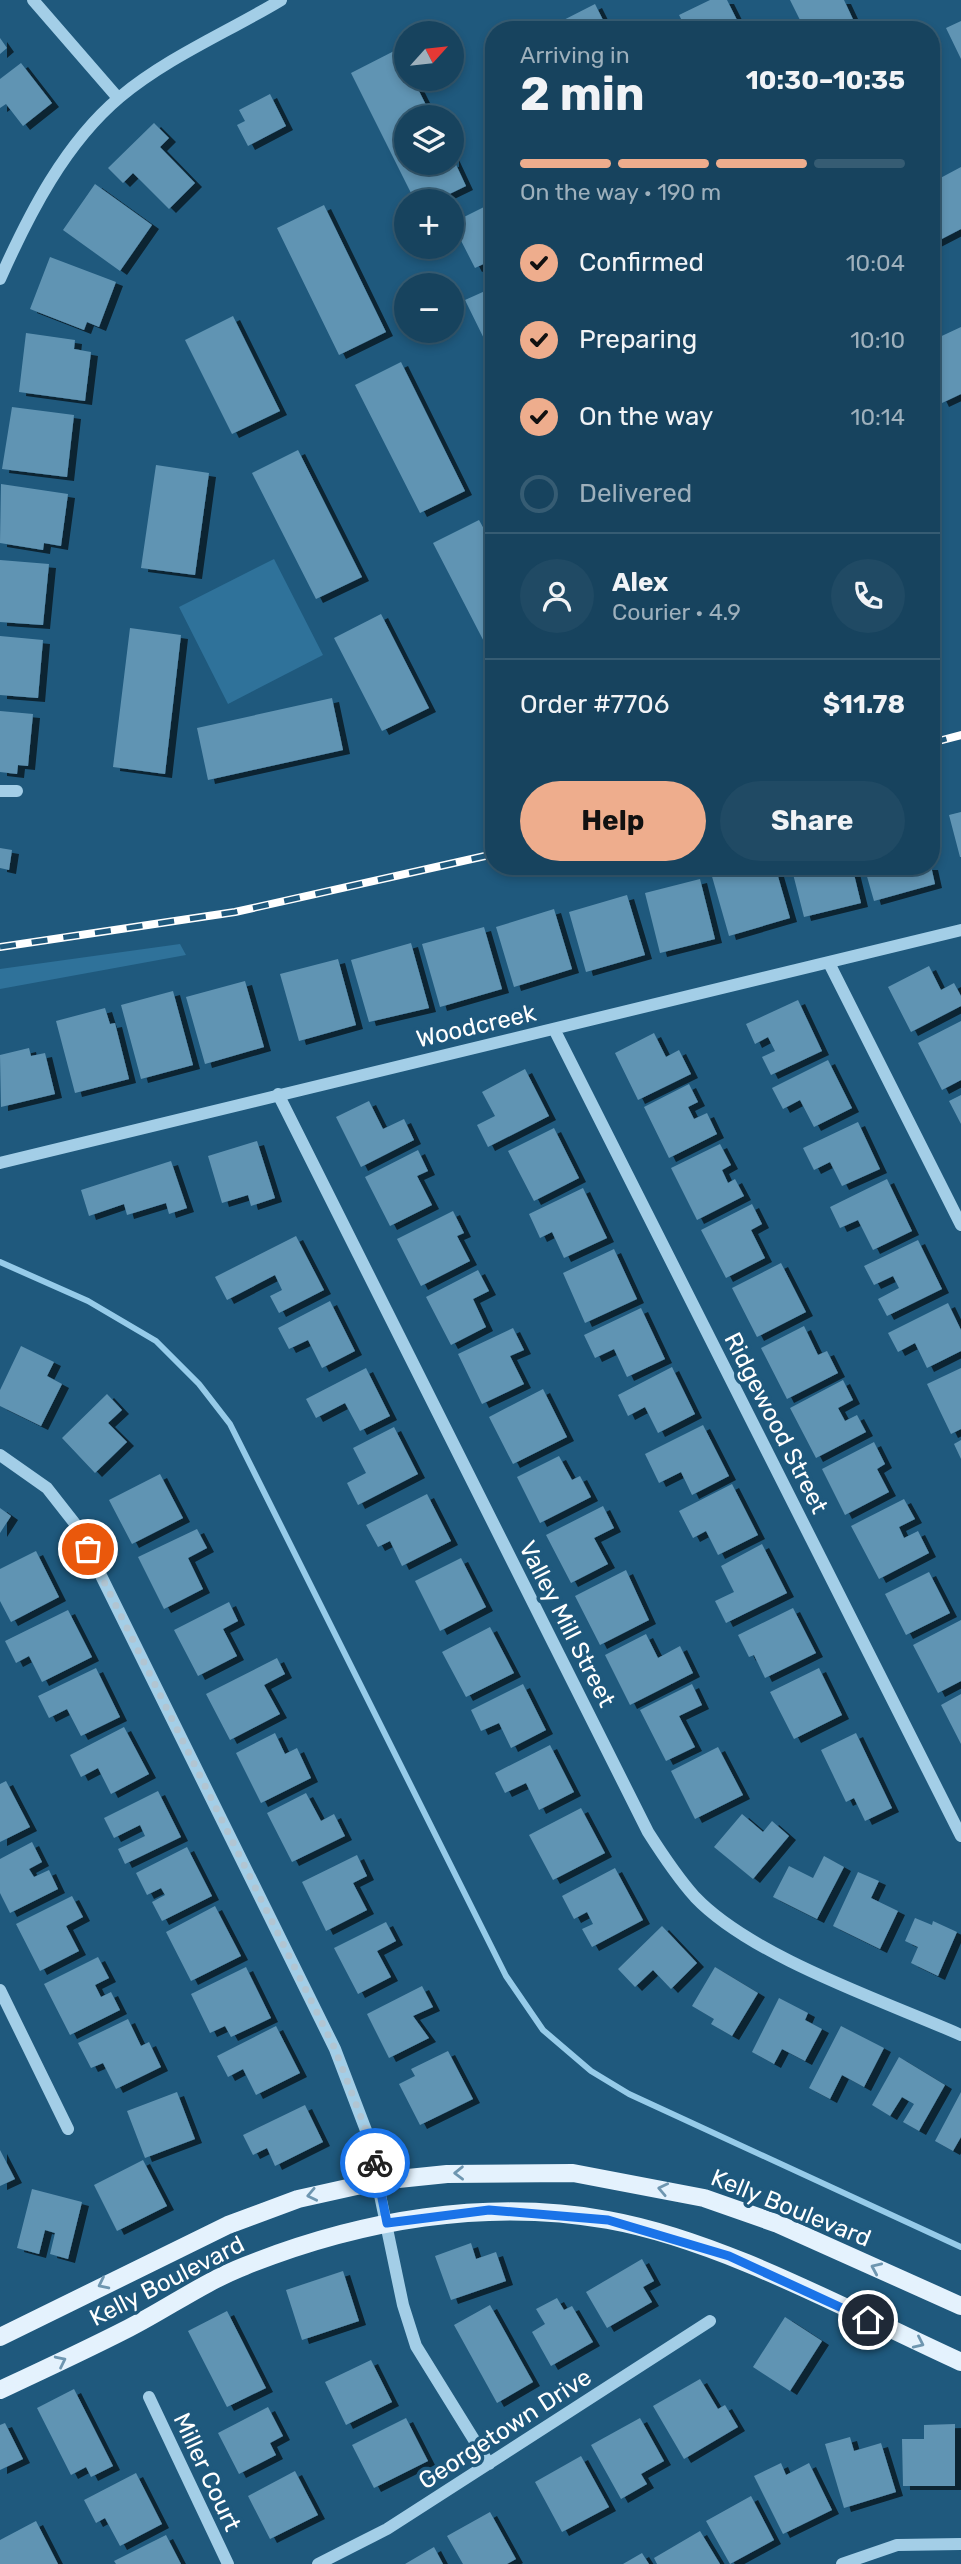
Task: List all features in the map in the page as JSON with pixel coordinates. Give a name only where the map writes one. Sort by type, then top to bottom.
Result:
[{"type":"main road","name":"Kelly Boulevard","points":[[0,2337],[228,2225],[298,2199],[379,2181],[447,2174],[573,2174],[704,2198],[778,2224],[961,2306]]},
{"type":"main road","name":"Kelly Boulevard","points":[[0,2390],[130,2327],[245,2266],[315,2242],[387,2223],[489,2210],[608,2220],[729,2256],[961,2362]]},
{"type":"street","points":[[33,0],[118,98]]},
{"type":"street","points":[[0,279],[34,206],[93,125],[118,98],[163,66],[281,0]]},
{"type":"street","points":[[0,791],[17,791]]},
{"type":"street","name":"Woodcreek","points":[[0,1163],[961,930]]},
{"type":"street","points":[[829,963],[961,1225]]},
{"type":"street","name":"Ridgewood Street","points":[[554,1029],[961,1836]]},
{"type":"street","name":"Valley Mill Street","points":[[278,1094],[648,1832],[668,1862],[696,1897],[727,1924],[759,1944],[961,2035]]},
{"type":"street","points":[[0,1455],[47,1488],[76,1525],[335,2049],[367,2133],[403,2305],[416,2346],[489,2464]]},
{"type":"street","points":[[0,1990],[68,2129]]},
{"type":"street","name":"Georgetown Drive","points":[[318,2564],[387,2529],[710,2321]]},
{"type":"street","name":"Miller Court","points":[[149,2397],[228,2564]]},
{"type":"street","points":[[842,2564],[897,2545],[961,2544]]},
{"type":"shaded area","points":[[274,559],[323,655],[228,704],[179,607]]},
{"type":"shaded area","points":[[180,944],[186,955],[0,989],[0,969]]},
{"type":"building","points":[[710,0],[727,0],[738,21],[682,21],[679,15]]},
{"type":"building","points":[[790,0],[844,0],[854,21],[800,21]]},
{"type":"building","points":[[595,4],[604,21],[562,21]]},
{"type":"building","points":[[961,21],[961,59],[946,28]]},
{"type":"building","points":[[0,38],[7,48],[0,54]]},
{"type":"building","points":[[394,51],[394,91],[419,91],[426,105],[394,105],[394,159],[351,73]]},
{"type":"building","points":[[21,63],[52,103],[23,126],[6,104],[0,108],[0,79]]},
{"type":"building","points":[[270,94],[286,126],[248,146],[237,125],[245,121],[239,110]]},
{"type":"building","points":[[154,123],[169,138],[160,147],[195,183],[169,209],[133,173],[123,183],[108,168]]},
{"type":"building","points":[[961,167],[961,229],[940,240],[940,178]]},
{"type":"building","points":[[402,175],[461,175],[466,186],[460,189],[409,189]]},
{"type":"building","points":[[95,184],[152,225],[120,271],[63,230]]},
{"type":"building","points":[[324,205],[386,332],[339,355],[277,228]]},
{"type":"building","points":[[485,206],[485,263],[475,268],[464,246],[464,217]]},
{"type":"building","points":[[50,257],[116,282],[99,327],[87,322],[84,330],[30,309]]},
{"type":"building","points":[[485,291],[485,341],[465,300]]},
{"type":"building","points":[[233,316],[280,411],[232,434],[185,340]]},
{"type":"building","points":[[961,327],[961,394],[942,403],[940,399],[940,337]]},
{"type":"building","points":[[26,333],[75,340],[74,349],[91,352],[85,401],[19,392]]},
{"type":"building","points":[[401,362],[465,491],[420,513],[355,385]]},
{"type":"building","points":[[12,407],[74,415],[67,477],[2,469]]},
{"type":"building","points":[[298,450],[362,577],[316,599],[252,473]]},
{"type":"building","points":[[156,465],[209,473],[195,575],[141,568]]},
{"type":"building","points":[[1,484],[68,494],[61,546],[44,543],[43,550],[0,543]]},
{"type":"building","points":[[479,520],[485,531],[485,644],[433,543]]},
{"type":"building","points":[[0,560],[49,564],[43,625],[0,622]]},
{"type":"building","points":[[381,614],[429,708],[382,731],[334,638]]},
{"type":"building","points":[[130,628],[181,635],[165,774],[113,767]]},
{"type":"building","points":[[0,636],[43,640],[38,698],[0,695]]},
{"type":"building","points":[[332,698],[343,750],[208,780],[197,728]]},
{"type":"building","points":[[0,711],[33,714],[28,766],[18,765],[17,774],[0,772]]},
{"type":"building","points":[[961,812],[961,857],[960,857],[949,815]]},
{"type":"building","points":[[0,848],[12,850],[9,870],[0,868]]},
{"type":"building","points":[[712,875],[778,875],[790,918],[729,936]]},
{"type":"building","points":[[793,875],[854,875],[861,903],[804,917]]},
{"type":"building","points":[[867,875],[933,875],[935,884],[874,901]]},
{"type":"building","points":[[700,879],[715,939],[660,953],[645,893]]},
{"type":"building","points":[[627,895],[645,955],[586,972],[569,912]]},
{"type":"building","points":[[554,909],[572,969],[514,987],[496,927]]},
{"type":"building","points":[[484,927],[502,989],[440,1007],[422,944]]},
{"type":"building","points":[[411,943],[429,1008],[369,1022],[351,960]]},
{"type":"building","points":[[338,959],[356,1025],[299,1041],[280,974]]},
{"type":"building","points":[[929,966],[941,990],[954,983],[961,996],[961,1006],[911,1032],[888,987]]},
{"type":"building","points":[[245,981],[264,1047],[205,1064],[186,997]]},
{"type":"building","points":[[173,991],[193,1065],[141,1079],[121,1005]]},
{"type":"building","points":[[798,1000],[822,1051],[771,1075],[762,1057],[775,1051],[768,1037],[755,1044],[746,1024]]},
{"type":"building","points":[[105,1008],[110,1024],[115,1023],[129,1079],[75,1093],[56,1021]]},
{"type":"building","points":[[961,1021],[961,1080],[942,1090],[918,1043]]},
{"type":"building","points":[[654,1033],[666,1057],[679,1050],[691,1074],[638,1100],[615,1053]]},
{"type":"building","points":[[29,1048],[31,1056],[45,1053],[55,1094],[1,1107],[0,1055]]},
{"type":"building","points":[[828,1060],[852,1108],[814,1127],[800,1100],[783,1109],[772,1088]]},
{"type":"building","points":[[525,1069],[549,1116],[488,1147],[477,1125],[495,1116],[482,1092]]},
{"type":"building","points":[[689,1084],[698,1102],[688,1107],[694,1119],[707,1113],[717,1134],[669,1158],[644,1107]]},
{"type":"building","points":[[961,1095],[961,1124],[949,1101]]},
{"type":"building","points":[[369,1101],[383,1129],[404,1119],[414,1140],[361,1167],[336,1117]]},
{"type":"building","points":[[858,1122],[880,1169],[842,1186],[830,1162],[814,1170],[803,1148]]},
{"type":"building","points":[[554,1128],[579,1178],[534,1201],[508,1151]]},
{"type":"building","points":[[257,1141],[275,1198],[251,1206],[248,1195],[222,1203],[208,1156]]},
{"type":"building","points":[[720,1144],[731,1165],[722,1170],[728,1183],[735,1179],[744,1196],[697,1220],[671,1168]]},
{"type":"building","points":[[418,1150],[428,1171],[417,1176],[432,1205],[390,1226],[365,1177]]},
{"type":"building","points":[[171,1161],[187,1208],[169,1214],[166,1203],[127,1215],[124,1204],[89,1216],[81,1190]]},
{"type":"building","points":[[887,1179],[912,1231],[873,1250],[858,1220],[840,1228],[830,1207]]},
{"type":"building","points":[[583,1188],[607,1238],[564,1258],[552,1232],[540,1238],[529,1214]]},
{"type":"building","points":[[752,1204],[762,1224],[751,1230],[765,1258],[726,1278],[701,1230]]},
{"type":"building","points":[[453,1211],[464,1233],[457,1236],[470,1261],[421,1286],[397,1239]]},
{"type":"building","points":[[296,1236],[324,1290],[279,1313],[270,1296],[282,1290],[275,1275],[227,1300],[215,1277]]},
{"type":"building","points":[[918,1240],[942,1289],[887,1316],[878,1299],[899,1288],[893,1276],[874,1285],[864,1266]]},
{"type":"building","points":[[614,1249],[637,1299],[585,1323],[563,1273]]},
{"type":"building","points":[[781,1263],[806,1312],[757,1337],[732,1288]]},
{"type":"building","points":[[478,1270],[489,1291],[473,1299],[486,1327],[451,1345],[426,1297]]},
{"type":"building","points":[[330,1301],[355,1351],[322,1368],[308,1340],[289,1349],[278,1328]]},
{"type":"building","points":[[948,1303],[961,1330],[961,1351],[927,1368],[915,1343],[898,1352],[888,1333]]},
{"type":"building","points":[[641,1308],[665,1359],[627,1377],[614,1349],[595,1358],[584,1335]]},
{"type":"building","points":[[804,1326],[818,1355],[827,1351],[838,1373],[787,1399],[761,1348]]},
{"type":"building","points":[[513,1328],[524,1350],[510,1356],[524,1384],[482,1404],[458,1354]]},
{"type":"building","points":[[21,1346],[54,1362],[47,1376],[62,1384],[41,1426],[0,1406],[0,1390]]},
{"type":"building","points":[[672,1367],[695,1414],[658,1433],[645,1407],[628,1416],[618,1395]]},
{"type":"building","points":[[366,1368],[390,1416],[360,1431],[345,1403],[316,1418],[306,1399]]},
{"type":"building","points":[[961,1368],[961,1429],[951,1434],[927,1384]]},
{"type":"building","points":[[843,1380],[853,1400],[838,1408],[845,1421],[857,1415],[866,1432],[816,1458],[790,1408]]},
{"type":"building","points":[[543,1389],[567,1437],[513,1464],[489,1417]]},
{"type":"building","points":[[107,1394],[122,1410],[108,1423],[127,1442],[95,1473],[62,1438]]},
{"type":"building","points":[[703,1425],[729,1476],[692,1495],[681,1472],[659,1483],[645,1454]]},
{"type":"building","points":[[394,1427],[418,1474],[358,1505],[347,1483],[366,1473],[353,1448]]},
{"type":"building","points":[[961,1440],[961,1459],[954,1444]]},
{"type":"building","points":[[874,1442],[885,1464],[877,1469],[889,1492],[845,1515],[822,1469]]},
{"type":"building","points":[[559,1456],[572,1480],[580,1476],[591,1497],[540,1523],[517,1477]]},
{"type":"building","points":[[160,1474],[183,1518],[132,1544],[109,1500]]},
{"type":"building","points":[[732,1484],[758,1535],[718,1555],[706,1531],[693,1538],[679,1511]]},
{"type":"building","points":[[427,1494],[451,1541],[402,1566],[390,1541],[378,1547],[366,1525]]},
{"type":"building","points":[[904,1499],[915,1519],[899,1527],[904,1538],[918,1531],[929,1553],[879,1579],[851,1526]]},
{"type":"building","points":[[603,1506],[614,1528],[594,1538],[608,1564],[571,1583],[546,1535]]},
{"type":"building","points":[[0,1508],[11,1516],[0,1533]]},
{"type":"building","points":[[197,1529],[207,1548],[188,1558],[203,1589],[164,1609],[138,1557]]},
{"type":"building","points":[[762,1544],[787,1593],[726,1623],[715,1601],[734,1592],[721,1566]]},
{"type":"building","points":[[36,1551],[59,1597],[11,1622],[0,1601],[0,1569]]},
{"type":"building","points":[[461,1558],[486,1607],[440,1631],[415,1581]]},
{"type":"building","points":[[626,1570],[649,1620],[600,1645],[575,1596]]},
{"type":"building","points":[[929,1572],[950,1613],[906,1635],[885,1594]]},
{"type":"building","points":[[229,1602],[238,1621],[223,1629],[237,1656],[198,1676],[174,1630]]},
{"type":"building","points":[[793,1608],[816,1653],[765,1678],[754,1655],[749,1657],[738,1635]]},
{"type":"building","points":[[68,1610],[92,1657],[42,1682],[29,1656],[16,1663],[5,1641]]},
{"type":"building","points":[[961,1620],[961,1681],[938,1693],[913,1645]]},
{"type":"building","points":[[490,1627],[514,1673],[466,1697],[442,1652]]},
{"type":"building","points":[[646,1634],[658,1658],[680,1646],[693,1673],[630,1705],[605,1655]]},
{"type":"building","points":[[277,1658],[285,1674],[264,1685],[280,1714],[230,1740],[206,1694]]},
{"type":"building","points":[[96,1668],[120,1717],[81,1736],[67,1709],[49,1718],[38,1696]]},
{"type":"building","points":[[819,1668],[842,1715],[794,1739],[770,1692]]},
{"type":"building","points":[[523,1684],[546,1730],[511,1748],[499,1723],[481,1731],[471,1710]]},
{"type":"building","points":[[692,1684],[702,1705],[679,1716],[695,1747],[666,1761],[640,1710]]},
{"type":"building","points":[[961,1694],[961,1744],[941,1705]]},
{"type":"building","points":[[124,1727],[149,1774],[111,1794],[98,1768],[81,1777],[70,1755]]},
{"type":"building","points":[[275,1733],[285,1754],[297,1748],[311,1778],[261,1803],[236,1753]]},
{"type":"building","points":[[856,1733],[892,1808],[865,1821],[854,1798],[846,1802],[821,1750]]},
{"type":"building","points":[[550,1745],[574,1792],[539,1810],[526,1783],[505,1793],[495,1773]]},
{"type":"building","points":[[718,1747],[743,1795],[695,1819],[671,1771]]},
{"type":"building","points":[[6,1781],[30,1827],[0,1842],[0,1784]]},
{"type":"building","points":[[158,1791],[181,1837],[125,1864],[118,1849],[145,1836],[140,1825],[114,1838],[104,1818]]},
{"type":"building","points":[[306,1793],[321,1821],[334,1814],[345,1836],[292,1862],[267,1813]]},
{"type":"building","points":[[581,1808],[605,1853],[553,1880],[529,1835]]},
{"type":"building","points":[[742,1814],[763,1832],[772,1821],[789,1836],[753,1879],[714,1847]]},
{"type":"building","points":[[32,1842],[42,1862],[29,1869],[34,1877],[49,1870],[58,1889],[10,1913],[0,1893],[0,1859]]},
{"type":"building","points":[[187,1847],[212,1896],[162,1921],[152,1902],[165,1895],[161,1888],[147,1895],[136,1873]]},
{"type":"building","points":[[357,1855],[367,1876],[353,1883],[367,1910],[326,1931],[302,1882]]},
{"type":"building","points":[[824,1856],[844,1867],[817,1919],[773,1897],[789,1866],[813,1878]]},
{"type":"building","points":[[615,1868],[643,1920],[592,1947],[582,1929],[593,1924],[587,1912],[574,1919],[562,1896]]},
{"type":"building","points":[[858,1872],[879,1881],[871,1898],[898,1911],[880,1949],[833,1926]]},
{"type":"building","points":[[72,1896],[83,1917],[66,1926],[79,1951],[40,1971],[16,1924]]},
{"type":"building","points":[[215,1906],[241,1956],[191,1981],[166,1932]]},
{"type":"building","points":[[915,1918],[932,1925],[933,1921],[957,1932],[938,1976],[911,1963],[918,1947],[905,1941]]},
{"type":"building","points":[[386,1922],[396,1941],[377,1951],[391,1977],[358,1994],[334,1948]]},
{"type":"building","points":[[662,1926],[697,1963],[671,1989],[653,1970],[635,1987],[618,1969]]},
{"type":"building","points":[[98,1957],[109,1978],[95,1985],[101,1997],[111,1992],[120,2010],[70,2035],[44,1984]]},
{"type":"building","points":[[246,1967],[271,2018],[231,2037],[225,2026],[210,2033],[191,1994]]},
{"type":"building","points":[[715,1967],[758,1993],[732,2036],[711,2024],[714,2019],[692,2006]]},
{"type":"building","points":[[422,1986],[433,2007],[413,2016],[429,2038],[389,2058],[367,2014]]},
{"type":"building","points":[[779,1998],[808,2013],[805,2020],[822,2029],[805,2061],[782,2049],[774,2064],[752,2052]]},
{"type":"building","points":[[128,2019],[141,2046],[149,2042],[161,2067],[116,2089],[103,2063],[91,2068],[78,2043]]},
{"type":"building","points":[[276,2026],[300,2073],[256,2095],[243,2069],[228,2077],[217,2056]]},
{"type":"building","points":[[841,2026],[884,2048],[864,2087],[842,2075],[830,2099],[809,2088]]},
{"type":"building","points":[[448,2051],[473,2099],[420,2125],[399,2084],[415,2076],[411,2069]]},
{"type":"building","points":[[899,2057],[945,2085],[919,2131],[903,2122],[914,2104],[902,2097],[890,2116],[872,2105]]},
{"type":"building","points":[[177,2092],[195,2139],[145,2158],[127,2111]]},
{"type":"building","points":[[961,2092],[961,2137],[953,2151],[935,2141]]},
{"type":"building","points":[[305,2105],[323,2142],[275,2166],[267,2148],[253,2155],[243,2135]]},
{"type":"building","points":[[0,2150],[15,2179],[0,2186]]},
{"type":"building","points":[[143,2160],[167,2206],[117,2231],[94,2185]]},
{"type":"building","points":[[32,2189],[82,2202],[68,2259],[50,2254],[55,2233],[45,2230],[39,2254],[17,2248]]},
{"type":"building","points":[[471,2243],[476,2259],[496,2252],[506,2281],[451,2300],[435,2256]]},
{"type":"building","points":[[642,2259],[654,2281],[643,2287],[652,2302],[607,2328],[586,2292]]},
{"type":"building","points":[[343,2271],[359,2321],[302,2340],[286,2290]]},
{"type":"building","points":[[557,2298],[564,2310],[572,2306],[593,2342],[551,2366],[532,2332],[545,2324],[536,2309]]},
{"type":"building","points":[[490,2305],[533,2382],[497,2403],[454,2325]]},
{"type":"building","points":[[227,2311],[266,2388],[227,2407],[188,2331]]},
{"type":"building","points":[[785,2317],[822,2341],[790,2391],[753,2367]]},
{"type":"building","points":[[371,2360],[392,2402],[346,2425],[325,2382]]},
{"type":"building","points":[[700,2379],[718,2409],[725,2405],[738,2427],[684,2459],[653,2406]]},
{"type":"building","points":[[74,2389],[113,2466],[91,2477],[86,2467],[71,2475],[37,2408]]},
{"type":"building","points":[[268,2407],[283,2436],[270,2443],[276,2455],[239,2474],[218,2433]]},
{"type":"building","points":[[406,2418],[428,2461],[374,2488],[352,2445]]},
{"type":"building","points":[[640,2418],[664,2461],[641,2474],[647,2484],[621,2499],[591,2445]]},
{"type":"building","points":[[5,2423],[23,2459],[0,2470],[0,2425]]},
{"type":"building","points":[[955,2424],[955,2486],[903,2486],[902,2439],[924,2439],[924,2425]]},
{"type":"building","points":[[850,2437],[854,2451],[881,2443],[896,2492],[844,2508],[825,2444]]},
{"type":"building","points":[[581,2456],[609,2507],[562,2532],[535,2482]]},
{"type":"building","points":[[781,2463],[786,2475],[809,2463],[832,2510],[783,2534],[754,2476]]},
{"type":"building","points":[[295,2471],[318,2515],[270,2539],[248,2496]]},
{"type":"building","points":[[136,2473],[162,2524],[120,2546],[105,2518],[96,2523],[84,2500]]},
{"type":"building","points":[[751,2496],[774,2540],[730,2564],[706,2521]]},
{"type":"building","points":[[490,2512],[516,2559],[507,2564],[463,2564],[447,2536]]},
{"type":"building","points":[[36,2521],[58,2564],[0,2564],[0,2540]]},
{"type":"building","points":[[700,2531],[720,2564],[657,2564],[654,2558]]},
{"type":"building","points":[[166,2535],[181,2564],[116,2564],[114,2561]]},
{"type":"building","points":[[434,2547],[443,2564],[405,2564]]},
{"type":"building","points":[[642,2553],[649,2564],[623,2564]]},
{"type":"waterway","points":[[0,1262],[88,1301],[156,1341],[199,1384],[230,1424],[506,1976],[543,2030],[591,2071],[629,2094],[961,2247]]},
{"type":"railway","points":[[940,741],[961,735]]},
{"type":"railway","points":[[0,947],[235,912],[485,856]]},
{"type":"way so far","points":[[88,1549],[335,2049],[353,2092],[375,2163]]},
{"type":"route","points":[[375,2163],[387,2223],[489,2210],[608,2220],[729,2256],[868,2320]]}]
